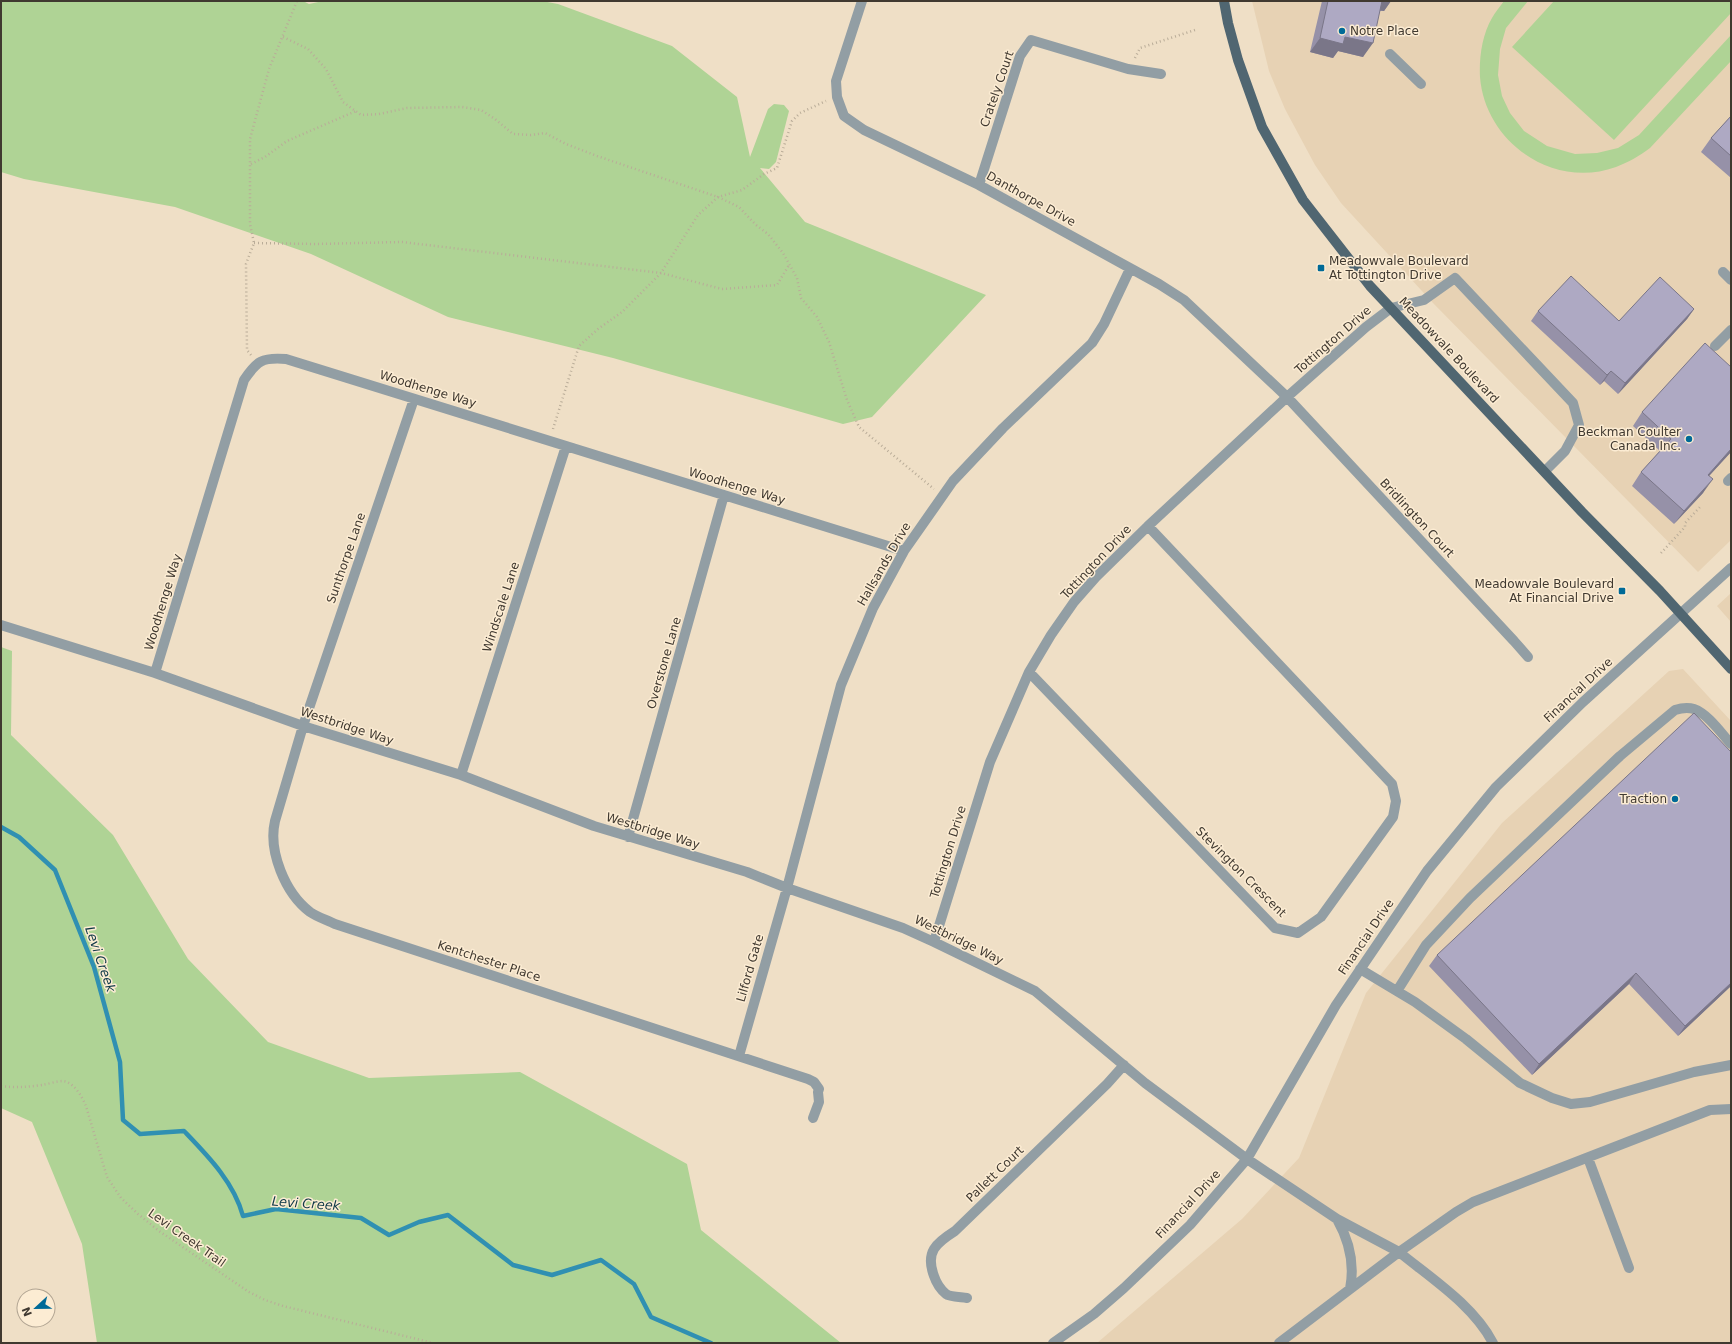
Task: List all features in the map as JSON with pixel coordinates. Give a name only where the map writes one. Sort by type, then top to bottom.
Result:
[{"type":"main road","name":"Meadowvale Boulevard","points":[[1224,1],[1228,23],[1248,91],[1262,128],[1303,200],[1370,286],[1582,512],[1681,614],[1731,669]]},
{"type":"street","name":"Danthorpe Drive","points":[[862,1],[836,81],[837,97],[844,116],[864,130],[979,185],[1159,284],[1184,300],[1287,397]]},
{"type":"street","name":"Crately Court","points":[[979,185],[1020,56],[1031,40],[1128,69],[1161,74]]},
{"type":"street","points":[[1390,54],[1421,84]]},
{"type":"street","name":"Hallsands Drive","points":[[787,888],[841,685],[873,608],[904,551],[953,481],[1003,428],[1092,343],[1104,324],[1130,269]]},
{"type":"street","points":[[1723,272],[1731,280]]},
{"type":"street","points":[[1391,308],[1424,300],[1455,278],[1568,397],[1573,403],[1579,425],[1565,450],[1545,471]]},
{"type":"street","name":"Tottington Drive","points":[[934,942],[990,762],[1029,672],[1051,635],[1074,602],[1096,577],[1148,526],[1287,397],[1366,327],[1391,308]]},
{"type":"street","points":[[1715,346],[1731,330]]},
{"type":"street","name":"Woodhenge Way","points":[[156,674],[244,380],[256,364],[263,359],[286,359],[904,551]]},
{"type":"street","name":"Bridlington Court","points":[[1287,397],[1528,657]]},
{"type":"street","name":"Sunthorpe Lane","points":[[303,726],[414,398]]},
{"type":"street","name":"Windscale Lane","points":[[461,775],[566,446]]},
{"type":"street","name":"Overstone Lane","points":[[628,837],[724,495]]},
{"type":"street","name":"Stevington Crescent","points":[[1029,672],[1275,928],[1298,933],[1321,917],[1392,817],[1396,801],[1392,784],[1148,526]]},
{"type":"street","name":"Financial Drive","points":[[1053,1343],[1094,1314],[1124,1288],[1190,1225],[1247,1159],[1336,1005],[1360,969],[1427,871],[1496,787],[1582,702],[1731,568]]},
{"type":"street","name":"Westbridge Way","points":[[1,625],[156,674],[303,726],[461,775],[594,826],[747,872],[787,888],[903,928],[934,942],[1035,992],[1145,1083],[1247,1159],[1337,1219],[1399,1252],[1450,1291],[1488,1332],[1494,1343]]},
{"type":"street","points":[[1397,991],[1426,945],[1470,898],[1620,756],[1675,710],[1683,708],[1694,709],[1705,716],[1731,744]]},
{"type":"street","name":"Kentchester Place","points":[[303,726],[272,832],[274,850],[279,866],[291,891],[308,910],[335,924],[814,1082],[819,1089],[819,1097],[813,1118]]},
{"type":"street","name":"Lilford Gate","points":[[739,1056],[787,888]]},
{"type":"street","points":[[1360,969],[1415,1002],[1466,1039],[1520,1083],[1552,1098],[1571,1104],[1590,1102],[1694,1072],[1731,1066]]},
{"type":"street","name":"Pallett Court","points":[[967,1298],[946,1295],[937,1284],[930,1265],[933,1249],[955,1231],[1107,1084],[1124,1065]]},
{"type":"street","points":[[1279,1343],[1399,1252],[1456,1212],[1473,1202],[1710,1110],[1731,1109]]},
{"type":"street","points":[[1588,1158],[1629,1268]]},
{"type":"street","points":[[1337,1219],[1351,1253],[1353,1271],[1350,1289]]},
{"type":"path","points":[[256,364],[247,350],[246,264],[254,243],[250,224],[250,139],[269,69],[297,1]]},
{"type":"path","points":[[1128,69],[1140,48],[1195,30]]},
{"type":"path","points":[[283,37],[308,49],[326,69],[343,102],[361,115],[379,114],[407,108],[462,107],[481,110],[513,134],[531,135],[545,133],[566,144],[596,156],[718,197],[739,207],[756,225],[768,234],[797,278],[801,298],[817,317],[830,342],[847,400],[859,427],[942,496]]},
{"type":"path","points":[[549,441],[579,346],[598,329],[622,312],[661,273],[698,215],[718,197],[742,190],[764,174],[777,168],[792,121],[800,113],[818,103],[837,97]]},
{"type":"path","points":[[251,164],[265,157],[288,141],[356,111]]},
{"type":"path","points":[[254,243],[316,244],[402,242],[661,273],[722,289],[777,285],[789,265]]},
{"type":"path","points":[[1661,553],[1685,527],[1685,523],[1700,507]]},
{"type":"path","name":"Levi Creek Trail","points":[[1,1086],[13,1088],[64,1082],[71,1084],[81,1096],[86,1106],[107,1177],[121,1198],[159,1231],[250,1292],[265,1300],[283,1306],[433,1343]]},
{"type":"shaded area","points":[[1252,1],[1731,1],[1731,540],[1698,572],[1433,303],[1341,203],[1315,165],[1285,109],[1269,71]]},
{"type":"shaded area","points":[[1731,593],[1731,622],[1717,606]]},
{"type":"shaded area","points":[[1683,669],[1731,721],[1731,1343],[1097,1343],[1242,1219],[1299,1158],[1366,993],[1502,823],[1669,671]]},
{"type":"green space","points":[[1,1],[303,1],[309,4],[323,1],[542,1],[558,4],[672,46],[737,97],[750,157],[768,109],[774,104],[784,105],[789,111],[776,162],[769,169],[760,168],[805,222],[986,295],[872,417],[843,424],[613,358],[448,317],[311,254],[175,207],[24,179],[1,172]]},
{"type":"green space","points":[[1504,1],[1528,1],[1506,28],[1500,49],[1498,75],[1502,96],[1510,113],[1524,131],[1547,146],[1575,154],[1597,153],[1618,148],[1639,135],[1731,35],[1731,61],[1646,151],[1630,161],[1616,167],[1592,172],[1569,172],[1547,166],[1526,155],[1509,140],[1494,122],[1485,100],[1480,77],[1482,47],[1489,25]]},
{"type":"green space","points":[[1554,1],[1731,1],[1731,13],[1614,140],[1512,47]]},
{"type":"green space","points":[[1,647],[12,651],[11,735],[113,835],[188,959],[268,1042],[369,1078],[520,1072],[687,1164],[701,1230],[841,1343],[97,1343],[82,1244],[32,1122],[1,1108]]},
{"type":"building","name":"Notre Place","points":[[1328,1],[1382,1],[1373,43],[1345,37],[1343,44],[1320,38]]},
{"type":"building","points":[[1731,116],[1731,156],[1711,138]]},
{"type":"building","points":[[1571,276],[1619,321],[1660,277],[1694,309],[1625,383],[1611,371],[1607,375],[1538,311]]},
{"type":"building","name":"Beckman Coulter Canada Inc.","points":[[1705,343],[1731,367],[1731,449],[1708,475],[1713,479],[1684,511],[1641,472],[1671,439],[1642,412]]},
{"type":"building","points":[[1694,713],[1731,752],[1731,983],[1685,1026],[1636,973],[1539,1064],[1437,955]]},
{"type":"waterway","name":"Levi Creek","points":[[1,827],[19,837],[55,870],[94,967],[120,1062],[123,1120],[140,1134],[184,1131],[210,1159],[226,1180],[239,1204],[243,1216],[276,1209],[361,1218],[389,1235],[419,1222],[448,1215],[513,1265],[552,1275],[601,1260],[634,1284],[651,1317],[711,1343]]},
{"type":"place","name":"Notre Place","points":[[1342,31]]},
{"type":"place","name":"Meadowvale Boulevard At Tottington Drive","points":[[1321,268]]},
{"type":"place","name":"Beckman Coulter Canada Inc.","points":[[1689,439]]},
{"type":"place","name":"Meadowvale Boulevard At Financial Drive","points":[[1622,591]]},
{"type":"place","name":"Traction","points":[[1675,799]]}]
